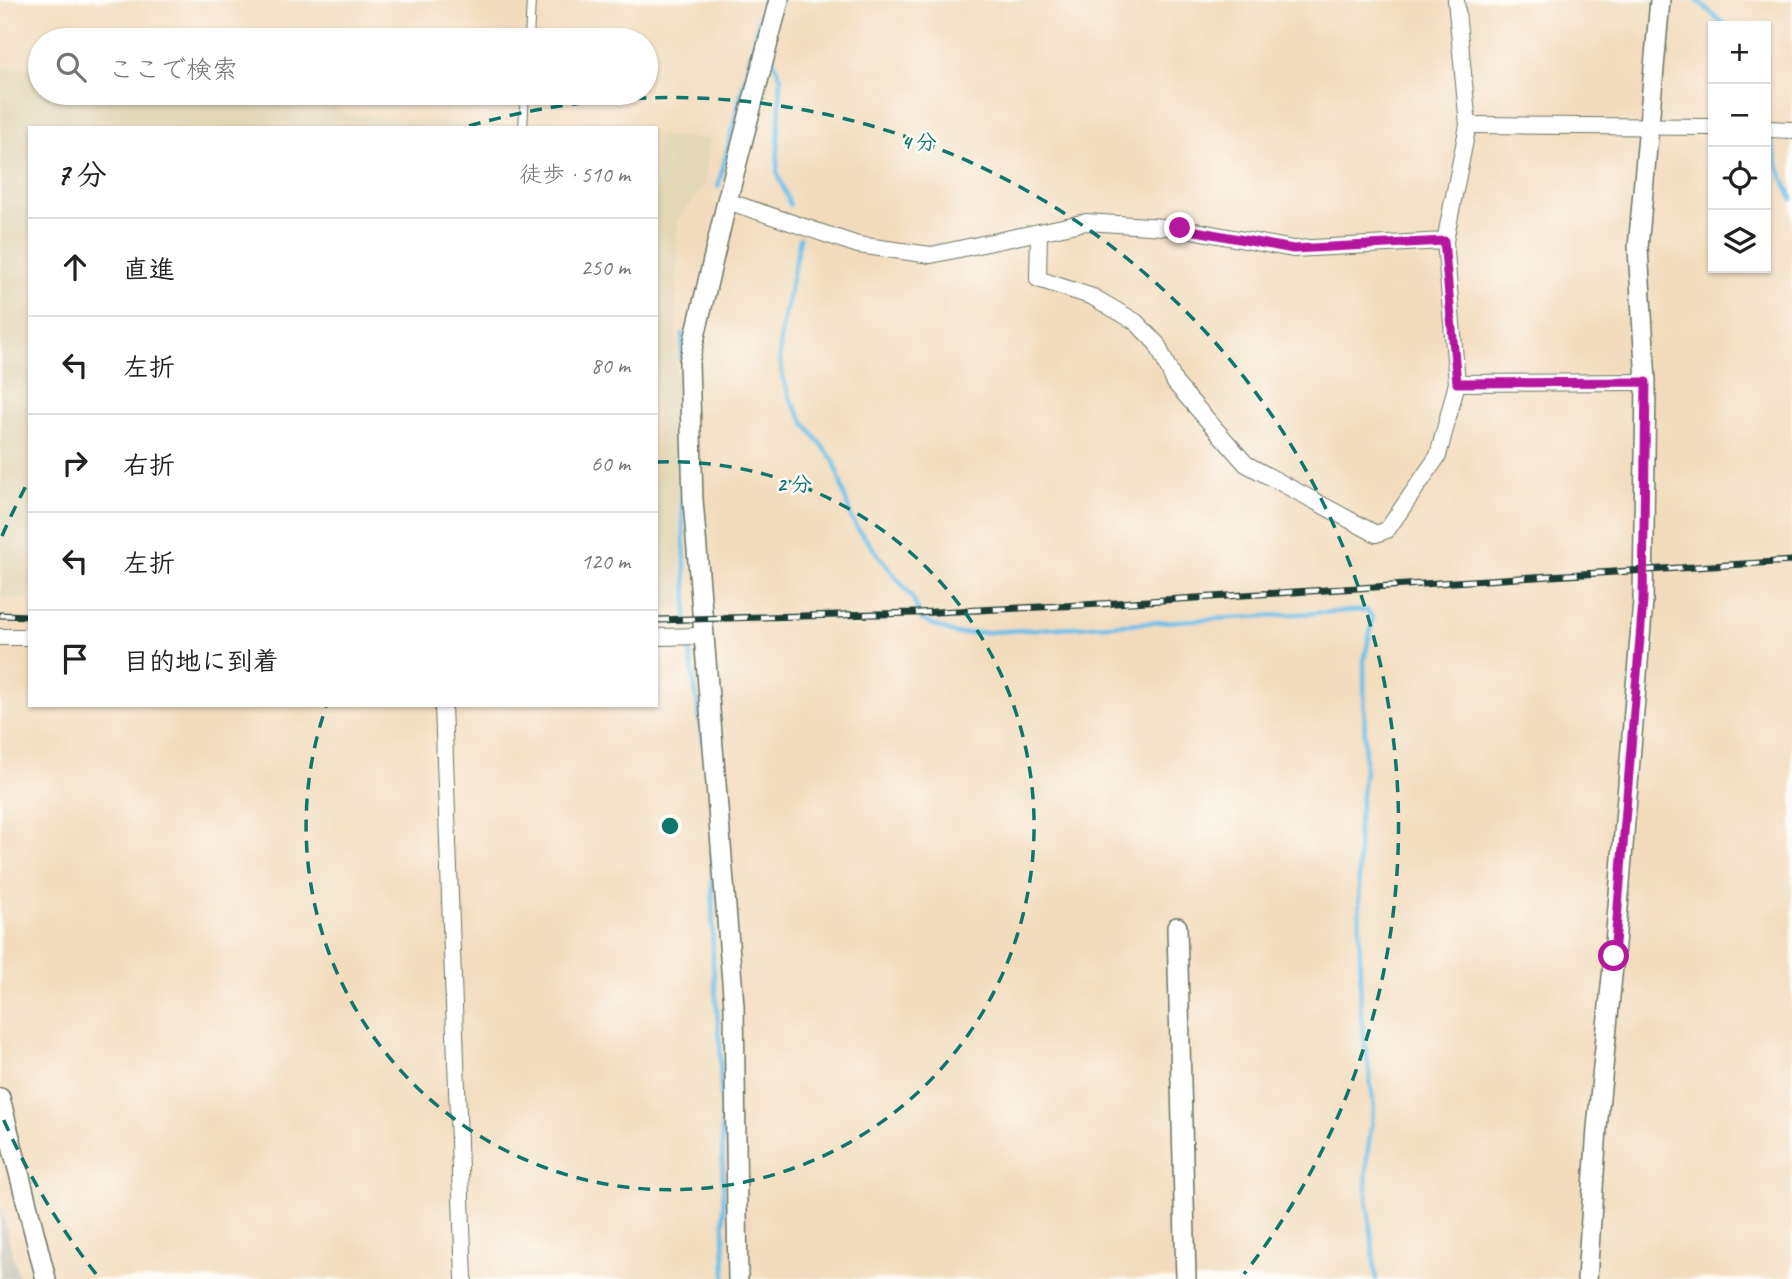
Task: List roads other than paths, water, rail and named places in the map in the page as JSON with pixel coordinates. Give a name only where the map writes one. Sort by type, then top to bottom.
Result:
[{"type":"street","points":[[737,1279],[734,1006],[693,500],[689,362],[779,0]]},
{"type":"street","points":[[1040,232],[1038,279],[1093,296],[1136,321],[1157,344],[1175,383],[1246,464],[1376,534],[1387,530],[1437,456],[1457,383],[1444,241],[1468,125],[1457,0]]},
{"type":"street","points":[[1587,1279],[1597,1128],[1643,601],[1646,382],[1638,248],[1660,0]]},
{"type":"street","points":[[1468,125],[1708,127]]},
{"type":"street","points":[[1771,129],[1792,130]]},
{"type":"street","points":[[727,201],[858,245],[931,255],[1086,222],[1180,228],[1293,249],[1444,241]]},
{"type":"street","points":[[1457,383],[1646,382]]},
{"type":"street","points":[[658,637],[705,636]]},
{"type":"street","points":[[0,637],[28,638]]},
{"type":"street","points":[[443,707],[464,1279]]},
{"type":"street","points":[[1177,927],[1186,1279]]},
{"type":"street","points":[[0,1098],[46,1279]]},
{"type":"lane","points":[[530,28],[531,0]]},
{"type":"lane","points":[[523,126],[524,105]]},
{"type":"waterway","points":[[759,33],[757,29],[764,0]]},
{"type":"waterway","points":[[1697,0],[1720,21]]},
{"type":"waterway","points":[[718,187],[757,29]]},
{"type":"waterway","points":[[772,57],[781,78],[777,172],[790,205]]},
{"type":"waterway","points":[[1771,141],[1792,199]]},
{"type":"waterway","points":[[800,238],[780,339],[783,378],[790,398],[804,422],[834,461],[851,517],[857,528],[912,597],[922,620],[956,634],[1366,610],[1373,618],[1364,661],[1365,770],[1358,827],[1361,1016],[1374,1107],[1366,1187],[1376,1279]]},
{"type":"waterway","points":[[681,359],[683,334]]},
{"type":"waterway","points":[[681,421],[679,452],[686,626]]},
{"type":"waterway","points":[[689,646],[703,743]]},
{"type":"waterway","points":[[712,850],[713,965],[720,1044],[725,1279]]},
{"type":"railway","points":[[658,620],[1083,605],[1792,561]]},
{"type":"railway","points":[[0,615],[28,616]]}]
